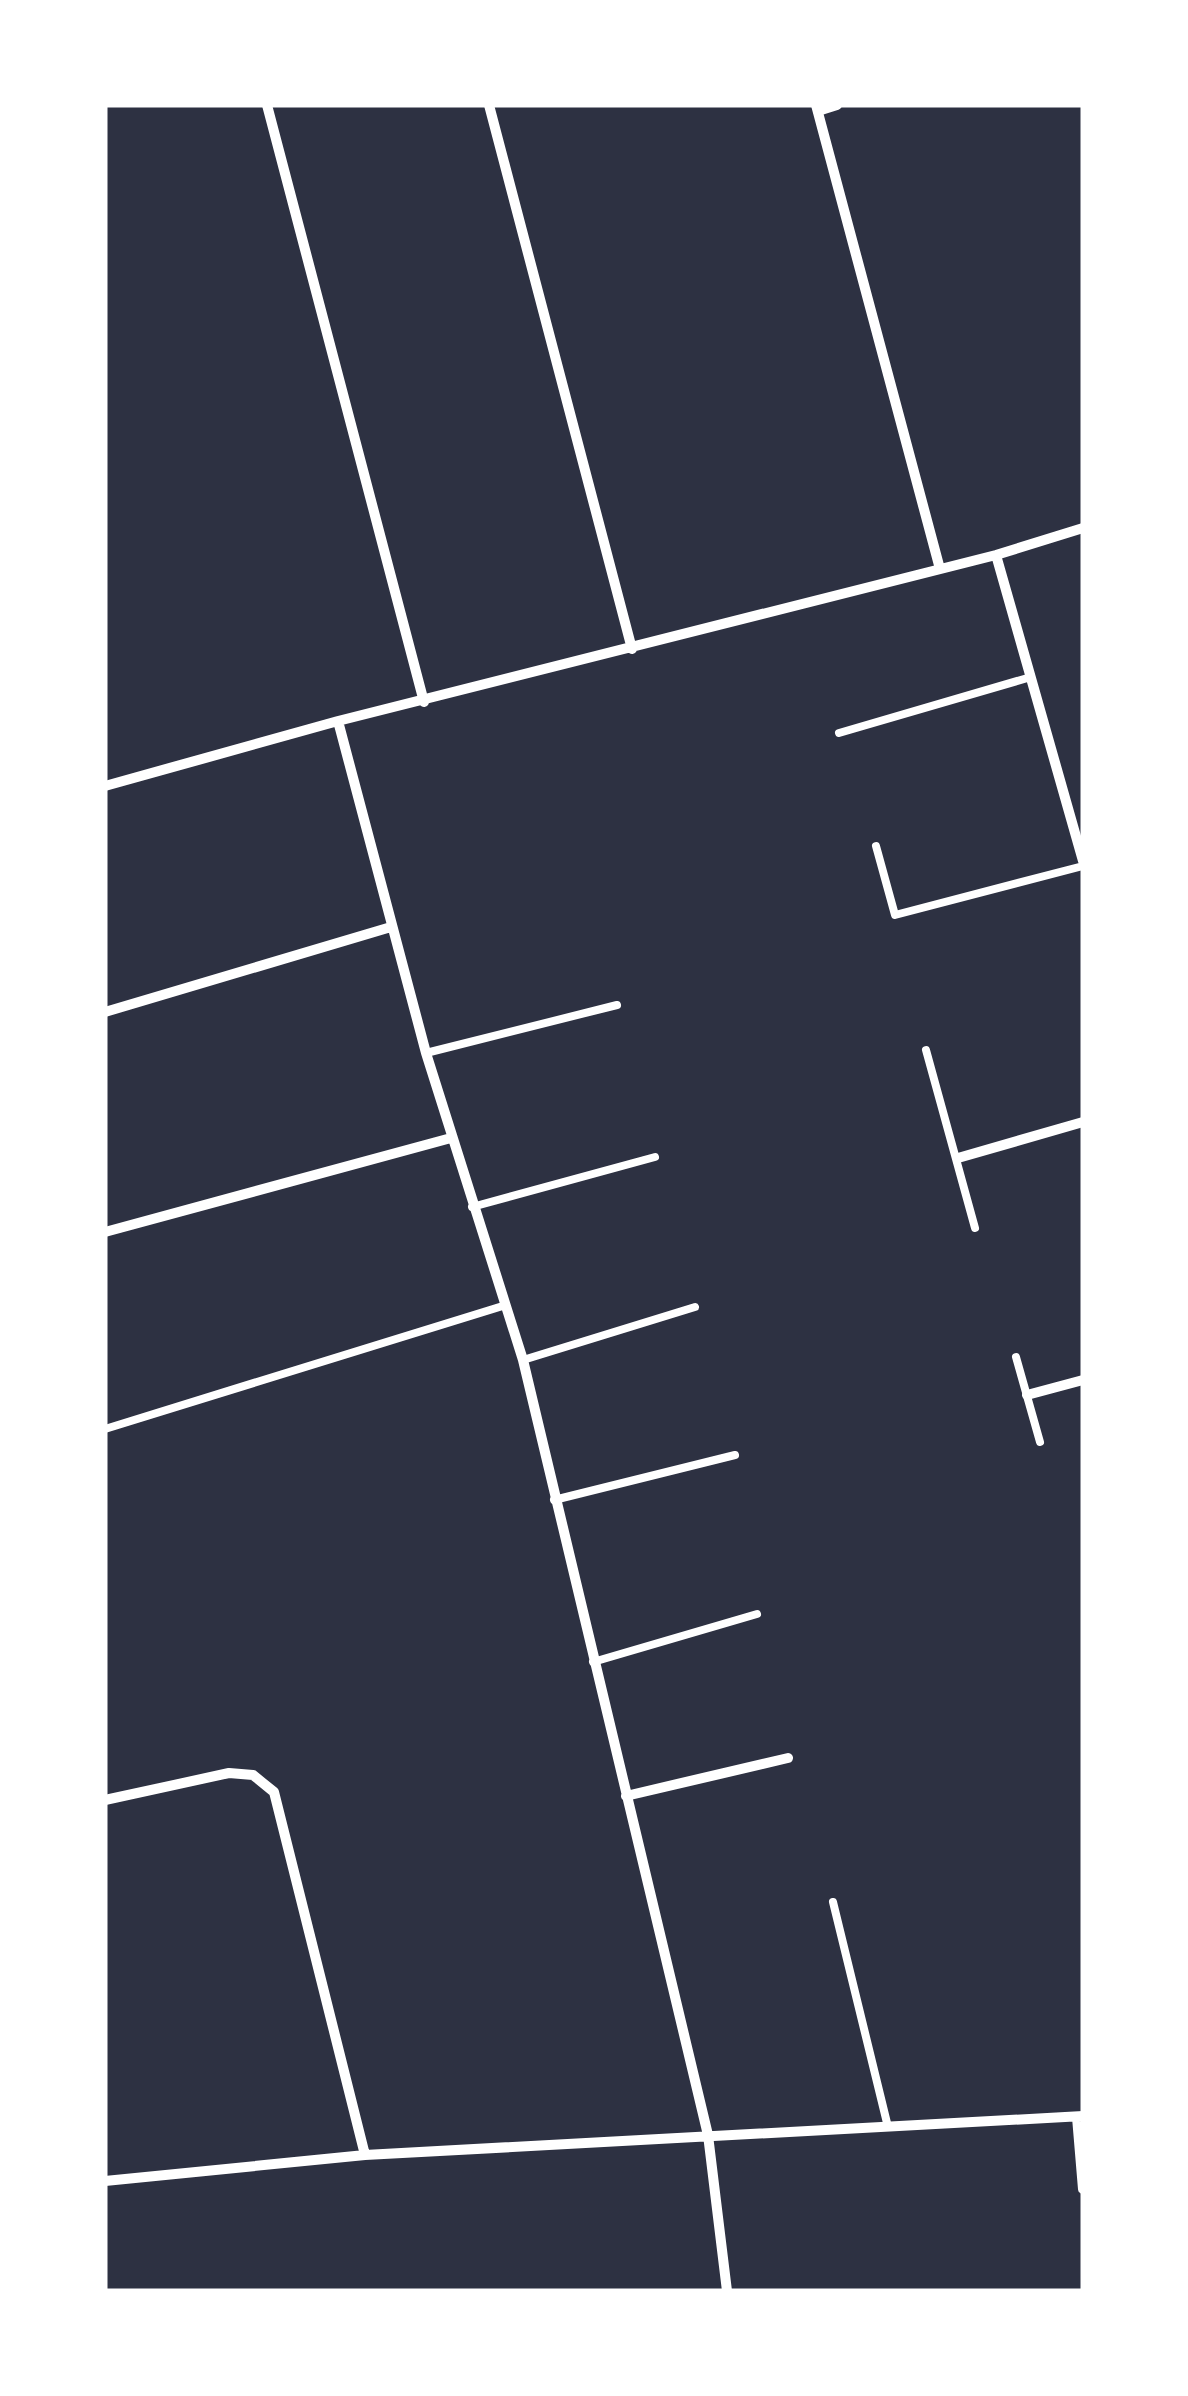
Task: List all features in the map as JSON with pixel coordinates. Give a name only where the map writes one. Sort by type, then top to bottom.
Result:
[{"type":"street","points":[[267,105],[424,702]]},
{"type":"street","points":[[489,105],[632,649]]},
{"type":"street","points":[[837,105],[817,108],[940,569]]},
{"type":"street","points":[[105,786],[338,721],[996,555],[1083,528]]},
{"type":"street","points":[[996,555],[1083,864]]},
{"type":"street","points":[[338,721],[426,1054],[523,1360],[708,2136],[727,2291]]},
{"type":"street","points":[[105,1012],[391,927]]},
{"type":"street","points":[[958,1158],[1083,1122]]},
{"type":"street","points":[[105,1232],[451,1138]]},
{"type":"street","points":[[1027,1395],[1083,1380]]},
{"type":"street","points":[[626,1796],[788,1758]]},
{"type":"street","points":[[105,1800],[229,1773],[253,1775],[274,1792],[365,2155]]},
{"type":"street","points":[[105,2180],[365,2155],[1080,2117],[1083,2189]]},
{"type":"lane","points":[[839,734],[1030,677]]},
{"type":"lane","points":[[876,846],[895,916],[1083,864]]},
{"type":"lane","points":[[426,1054],[617,1006]]},
{"type":"lane","points":[[926,1050],[975,1228]]},
{"type":"lane","points":[[472,1207],[655,1157]]},
{"type":"lane","points":[[105,1429],[506,1305]]},
{"type":"lane","points":[[523,1360],[695,1307]]},
{"type":"lane","points":[[1016,1357],[1040,1442]]},
{"type":"lane","points":[[554,1500],[735,1455]]},
{"type":"lane","points":[[593,1662],[757,1614]]},
{"type":"lane","points":[[834,1902],[888,2127]]}]
